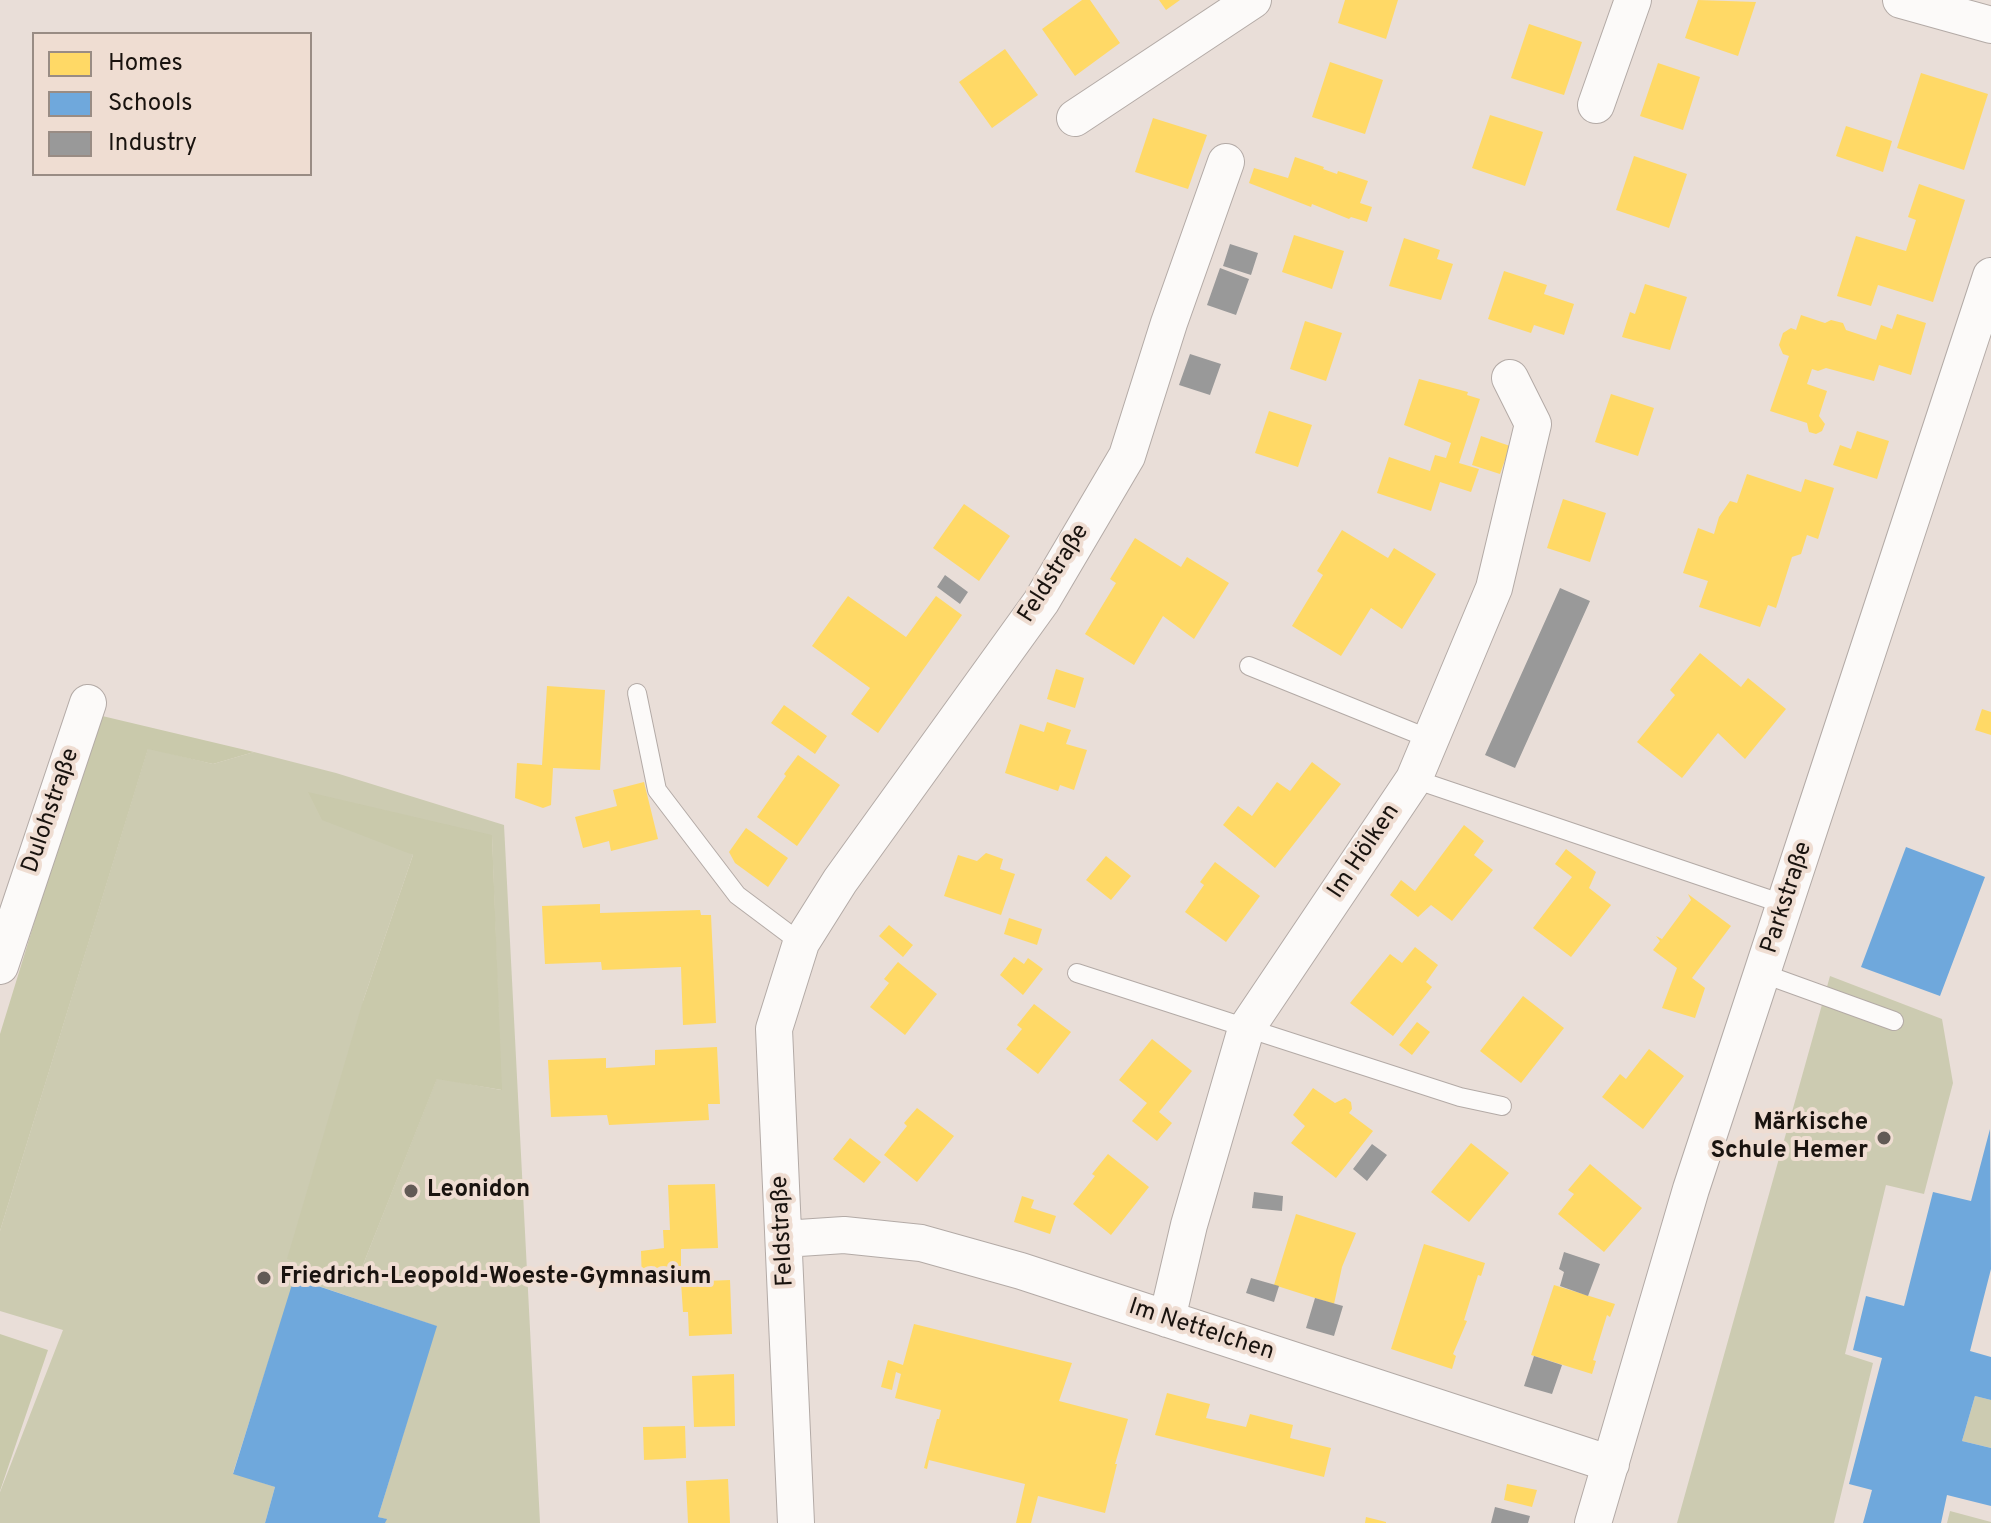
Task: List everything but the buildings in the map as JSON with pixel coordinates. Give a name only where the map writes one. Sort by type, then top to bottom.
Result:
[{"type":"street","points":[[1075,118],[1253,0]]},
{"type":"street","points":[[1596,105],[1633,0]]},
{"type":"street","points":[[1901,0],[1991,25]]},
{"type":"street","name":"Feldstraße","points":[[796,1523],[774,1029],[801,943],[840,881],[1041,602],[1127,456],[1169,323],[1226,162]]},
{"type":"street","name":"Parkstraße","points":[[1593,1523],[1691,1189],[1991,276]]},
{"type":"street","name":"Im Hölken","points":[[1167,1319],[1189,1225],[1246,1029],[1414,779],[1494,588],[1533,424],[1510,378]]},
{"type":"street","name":"Dulohstraße","points":[[0,966],[88,703]]},
{"type":"street","name":"Im Nettelchen","points":[[784,1239],[844,1235],[921,1243],[1021,1271],[1611,1464]]},
{"type":"lane","points":[[1249,666],[1430,739]]},
{"type":"lane","points":[[637,693],[657,790],[737,895],[801,943]]},
{"type":"lane","points":[[1414,779],[1786,905]]},
{"type":"lane","points":[[1077,973],[1460,1097],[1502,1106]]},
{"type":"lane","points":[[1764,974],[1894,1021]]},
{"type":"green space","points":[[98,715],[254,752],[213,764],[148,749],[0,1231],[0,1034]]},
{"type":"green space","name":"Friedrich-Leopold-Woeste-Gymnasium","points":[[148,748],[213,764],[254,752],[336,773],[504,825],[540,1523],[385,1523],[386,1519],[378,1517],[436,1326],[295,1278],[233,1473],[275,1487],[265,1523],[0,1523],[0,1492],[63,1330],[0,1311],[0,1231]],"holes":[[[309,793],[492,836],[501,1090],[437,1078],[357,1280],[363,1001],[413,855]]]},
{"type":"green space","points":[[308,792],[492,835],[502,1090],[437,1079],[357,1280],[287,1259],[363,1001],[413,855],[322,820]]},
{"type":"green space","points":[[1830,976],[1942,1019],[1953,1083],[1924,1194],[1886,1185],[1845,1354],[1873,1363],[1834,1523],[1677,1523]]},
{"type":"green space","points":[[0,1334],[48,1350],[0,1491]]},
{"type":"green space","points":[[1975,1396],[1991,1400],[1991,1448],[1962,1441]]},
{"type":"green space","points":[[1950,1511],[1991,1522],[1991,1523],[1947,1523]]},
{"type":"place","name":"Märkische Schule Hemer","points":[[1884,1138]]},
{"type":"place","name":"Leonidon","points":[[411,1191]]},
{"type":"place","name":"Friedrich-Leopold-Woeste-Gymnasium","points":[[264,1278]]}]
